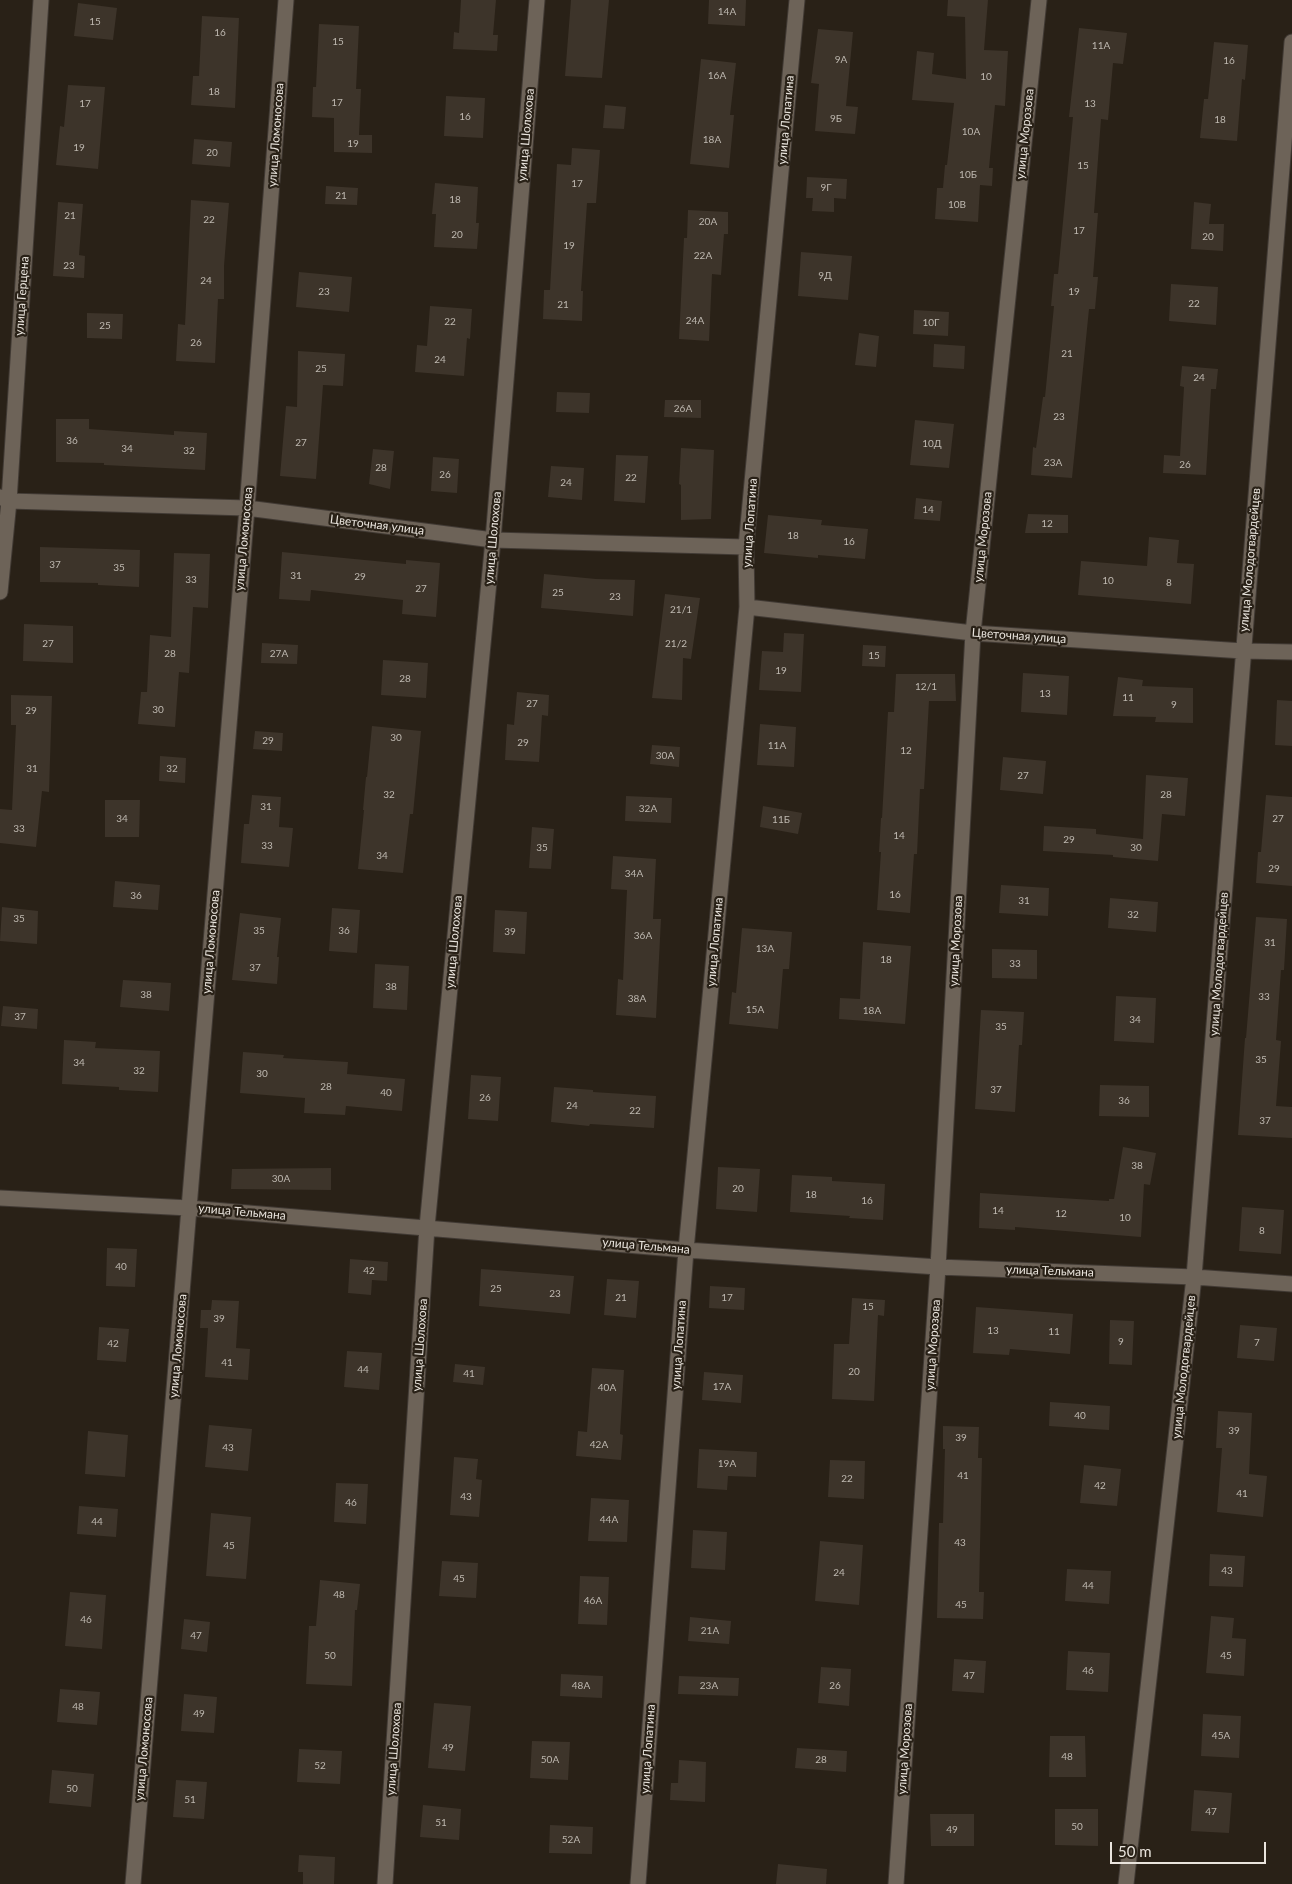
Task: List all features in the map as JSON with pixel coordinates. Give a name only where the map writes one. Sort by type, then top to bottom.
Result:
[{"type":"street","name":"улица Герцена","points":[[0,592],[4,499],[41,0]]},
{"type":"street","name":"улица Ломоносова","points":[[133,1884],[247,508],[286,0]]},
{"type":"street","name":"улица Шолохова","points":[[385,1884],[427,1227],[493,540],[537,0]]},
{"type":"street","name":"улица Лопатина","points":[[638,1884],[686,1250],[747,607],[746,547],[797,0]]},
{"type":"street","name":"улица Морозова","points":[[896,1884],[938,1267],[973,633],[1039,0]]},
{"type":"street","name":"улица Молодогвардейцев","points":[[1126,1884],[1194,1277],[1292,42]]},
{"type":"street","name":"Цветочная улица","points":[[4,499],[247,508],[493,540],[746,547]]},
{"type":"street","name":"Цветочная улица","points":[[747,607],[973,633],[1243,651],[1292,652]]},
{"type":"street","name":"улица Тельмана","points":[[0,1198],[189,1208],[686,1250],[938,1267],[1194,1277],[1292,1284]]},
{"type":"building","points":[[461,0],[496,0],[493,35],[498,35],[497,51],[453,49],[454,32],[459,33]]},
{"type":"building","points":[[571,0],[609,0],[602,78],[565,76]]},
{"type":"building","points":[[709,0],[746,0],[745,26],[708,24]]},
{"type":"building","points":[[948,0],[988,0],[984,50],[1008,51],[1005,106],[995,105],[989,168],[993,168],[992,186],[980,185],[978,222],[935,219],[937,188],[943,188],[945,165],[947,165],[954,103],[912,100],[917,51],[934,53],[932,74],[966,79],[965,17],[947,16]]},
{"type":"building","points":[[78,3],[117,8],[113,40],[74,36]]},
{"type":"building","points":[[202,16],[239,18],[235,108],[191,105],[193,76],[199,76]]},
{"type":"building","points":[[319,24],[359,26],[356,89],[361,89],[359,135],[372,135],[372,153],[334,152],[334,118],[312,117],[313,87],[316,87]]},
{"type":"building","points":[[1079,28],[1127,33],[1123,64],[1113,63],[1108,120],[1101,119],[1094,213],[1098,213],[1093,277],[1098,277],[1095,309],[1089,309],[1072,478],[1031,475],[1033,447],[1036,448],[1043,397],[1045,397],[1054,306],[1051,306],[1054,274],[1058,274],[1073,117],[1069,117]]},
{"type":"building","points":[[818,29],[853,32],[846,106],[858,107],[855,134],[815,131],[819,84],[811,83]]},
{"type":"building","points":[[1214,42],[1248,45],[1245,80],[1242,79],[1237,141],[1200,138],[1204,99],[1208,99]]},
{"type":"building","points":[[701,59],[736,63],[730,115],[734,115],[729,168],[690,164]]},
{"type":"building","points":[[68,85],[105,87],[98,169],[56,165],[60,126],[64,127]]},
{"type":"building","points":[[446,96],[485,98],[483,138],[444,136]]},
{"type":"building","points":[[605,105],[626,107],[624,129],[603,128]]},
{"type":"building","points":[[194,139],[232,142],[230,167],[192,164]]},
{"type":"building","points":[[572,148],[600,150],[596,203],[587,203],[581,291],[583,291],[582,321],[543,319],[544,290],[550,290],[557,164],[571,165]]},
{"type":"building","points":[[807,177],[847,179],[846,199],[834,198],[834,212],[812,211],[813,198],[806,198]]},
{"type":"building","points":[[435,183],[478,187],[476,223],[479,223],[477,249],[434,247],[436,214],[432,214]]},
{"type":"building","points":[[326,186],[358,188],[357,205],[325,204]]},
{"type":"building","points":[[191,200],[229,203],[224,266],[224,299],[218,299],[215,363],[176,361],[178,324],[185,325]]},
{"type":"building","points":[[58,202],[83,204],[79,255],[85,256],[84,278],[53,276]]},
{"type":"building","points":[[1194,202],[1211,204],[1209,224],[1224,224],[1223,251],[1191,249]]},
{"type":"building","points":[[688,210],[728,212],[728,234],[724,234],[721,275],[712,274],[709,341],[679,339],[684,238],[687,238]]},
{"type":"building","points":[[801,252],[852,256],[848,300],[798,296]]},
{"type":"building","points":[[299,272],[352,277],[349,312],[296,307]]},
{"type":"building","points":[[1171,284],[1218,287],[1216,325],[1169,321]]},
{"type":"building","points":[[430,306],[472,309],[470,339],[467,338],[464,376],[415,372],[417,345],[427,346]]},
{"type":"building","points":[[914,310],[949,312],[948,336],[913,334]]},
{"type":"building","points":[[87,313],[123,314],[122,339],[87,338]]},
{"type":"building","points":[[859,333],[879,336],[876,367],[855,365]]},
{"type":"building","points":[[934,344],[965,346],[964,369],[933,367]]},
{"type":"building","points":[[298,351],[345,354],[343,386],[323,385],[316,479],[280,476],[286,406],[297,407]]},
{"type":"building","points":[[1182,366],[1218,369],[1216,389],[1211,389],[1206,475],[1163,473],[1164,455],[1180,456],[1184,387],[1180,386]]},
{"type":"building","points":[[557,392],[590,393],[589,413],[556,412]]},
{"type":"building","points":[[665,400],[701,400],[701,418],[664,417]]},
{"type":"building","points":[[56,419],[89,419],[89,429],[174,435],[174,431],[207,433],[205,470],[104,465],[104,463],[56,462]]},
{"type":"building","points":[[915,420],[954,424],[949,468],[910,465]]},
{"type":"building","points":[[681,448],[714,450],[711,519],[681,520],[681,485],[679,484]]},
{"type":"building","points":[[373,449],[394,451],[390,489],[369,484]]},
{"type":"building","points":[[616,455],[648,456],[645,503],[614,501]]},
{"type":"building","points":[[433,457],[459,459],[457,493],[431,491]]},
{"type":"building","points":[[551,466],[584,468],[582,500],[548,497]]},
{"type":"building","points":[[916,498],[942,501],[940,521],[914,519]]},
{"type":"building","points":[[1028,514],[1068,515],[1068,533],[1025,533]]},
{"type":"building","points":[[768,515],[822,520],[821,525],[868,529],[865,559],[818,555],[818,558],[764,553]]},
{"type":"building","points":[[1149,537],[1179,540],[1177,563],[1194,564],[1191,604],[1078,595],[1081,561],[1147,566]]},
{"type":"building","points":[[40,547],[140,550],[139,587],[98,585],[98,583],[40,582]]},
{"type":"building","points":[[282,552],[406,564],[406,560],[440,563],[436,617],[402,614],[403,600],[311,590],[310,601],[279,599]]},
{"type":"building","points":[[174,553],[210,554],[208,608],[193,607],[189,673],[179,672],[175,727],[138,724],[141,692],[147,692],[150,635],[171,637]]},
{"type":"building","points":[[544,574],[596,579],[635,580],[633,616],[541,608]]},
{"type":"building","points":[[665,594],[700,598],[691,659],[683,658],[682,700],[652,698]]},
{"type":"building","points":[[24,624],[73,626],[73,663],[23,661]]},
{"type":"building","points":[[784,633],[804,634],[801,692],[759,690],[762,651],[783,652]]},
{"type":"building","points":[[262,643],[298,645],[297,664],[261,663]]},
{"type":"building","points":[[863,645],[886,646],[885,667],[862,666]]},
{"type":"building","points":[[383,660],[428,663],[426,698],[381,695]]},
{"type":"building","points":[[1023,673],[1069,676],[1067,715],[1021,712]]},
{"type":"building","points":[[896,674],[955,674],[956,701],[929,701],[924,789],[920,789],[917,854],[914,854],[910,913],[877,910],[888,712],[894,712]]},
{"type":"building","points":[[1118,677],[1143,680],[1142,686],[1193,688],[1193,723],[1155,722],[1156,717],[1113,716]]},
{"type":"building","points":[[517,692],[549,695],[548,716],[542,715],[539,762],[505,760],[507,724],[514,725]]},
{"type":"building","points":[[11,695],[52,696],[49,792],[42,791],[36,847],[0,843],[0,809],[12,810],[16,725],[11,725]]},
{"type":"building","points":[[1277,700],[1292,701],[1292,746],[1275,745]]},
{"type":"building","points":[[760,724],[796,727],[794,767],[757,765]]},
{"type":"building","points":[[372,726],[421,731],[413,814],[410,814],[403,873],[358,869]]},
{"type":"building","points":[[255,731],[283,733],[282,751],[253,749]]},
{"type":"building","points":[[652,745],[680,747],[679,767],[650,764]]},
{"type":"building","points":[[160,756],[186,758],[185,783],[159,781]]},
{"type":"building","points":[[1003,757],[1046,761],[1043,794],[1000,790]]},
{"type":"building","points":[[1146,775],[1188,778],[1185,816],[1162,814],[1158,861],[1113,857],[1113,855],[1043,851],[1044,826],[1096,829],[1096,834],[1143,839]]},
{"type":"building","points":[[252,795],[281,797],[279,827],[293,828],[289,867],[241,863],[244,824],[249,824]]},
{"type":"building","points":[[1266,795],[1292,797],[1292,886],[1256,883],[1258,852],[1261,852]]},
{"type":"building","points":[[626,796],[672,798],[671,823],[625,821]]},
{"type":"building","points":[[105,800],[140,800],[139,837],[105,837]]},
{"type":"building","points":[[763,806],[802,813],[798,834],[760,827]]},
{"type":"building","points":[[532,827],[554,829],[551,869],[529,868]]},
{"type":"building","points":[[613,856],[656,859],[653,919],[661,919],[656,1018],[616,1015],[618,979],[623,980],[627,890],[611,889]]},
{"type":"building","points":[[115,881],[160,885],[158,910],[113,907]]},
{"type":"building","points":[[1001,885],[1049,888],[1048,916],[999,913]]},
{"type":"building","points":[[1110,898],[1158,902],[1156,932],[1108,928]]},
{"type":"building","points":[[2,907],[38,911],[37,944],[0,941]]},
{"type":"building","points":[[332,908],[360,910],[357,953],[329,951]]},
{"type":"building","points":[[495,910],[527,912],[525,954],[493,952]]},
{"type":"building","points":[[240,913],[281,918],[277,957],[279,957],[277,984],[232,980]]},
{"type":"building","points":[[1256,917],[1287,919],[1284,970],[1281,970],[1276,1040],[1281,1041],[1276,1106],[1292,1107],[1292,1138],[1238,1135]]},
{"type":"building","points":[[742,928],[792,932],[789,969],[783,969],[778,1029],[729,1024],[732,992],[736,993]]},
{"type":"building","points":[[863,942],[911,946],[905,1024],[839,1019],[840,998],[860,999]]},
{"type":"building","points":[[992,949],[1037,950],[1037,979],[992,978]]},
{"type":"building","points":[[375,964],[409,966],[407,1010],[373,1008]]},
{"type":"building","points":[[123,980],[171,983],[169,1011],[120,1007]]},
{"type":"building","points":[[1116,996],[1156,998],[1154,1043],[1114,1041]]},
{"type":"building","points":[[3,1006],[38,1009],[37,1029],[1,1026]]},
{"type":"building","points":[[981,1010],[1024,1012],[1022,1045],[1019,1045],[1015,1112],[975,1109]]},
{"type":"building","points":[[64,1040],[96,1042],[95,1048],[160,1051],[158,1092],[119,1090],[119,1087],[62,1084]]},
{"type":"building","points":[[243,1052],[284,1055],[283,1058],[348,1062],[347,1074],[405,1079],[402,1111],[346,1106],[345,1115],[304,1113],[305,1098],[240,1093]]},
{"type":"building","points":[[471,1075],[501,1077],[498,1121],[468,1119]]},
{"type":"building","points":[[1100,1085],[1149,1086],[1149,1117],[1099,1116]]},
{"type":"building","points":[[554,1087],[593,1090],[593,1092],[656,1096],[654,1128],[590,1124],[589,1126],[551,1122]]},
{"type":"building","points":[[1123,1147],[1156,1153],[1150,1185],[1144,1184],[1141,1237],[1015,1227],[1015,1230],[979,1228],[980,1193],[1109,1201],[1109,1199],[1114,1199]]},
{"type":"building","points":[[718,1167],[760,1169],[757,1212],[716,1209]]},
{"type":"building","points":[[331,1168],[331,1190],[231,1189],[232,1169]]},
{"type":"building","points":[[792,1175],[832,1177],[832,1181],[885,1184],[883,1220],[790,1212]]},
{"type":"building","points":[[1242,1207],[1284,1210],[1281,1254],[1239,1251]]},
{"type":"building","points":[[107,1248],[137,1249],[135,1287],[106,1286]]},
{"type":"building","points":[[350,1259],[388,1262],[387,1281],[372,1280],[371,1295],[348,1293]]},
{"type":"building","points":[[481,1269],[574,1276],[570,1314],[479,1306]]},
{"type":"building","points":[[607,1279],[639,1281],[636,1318],[604,1315]]},
{"type":"building","points":[[710,1286],[745,1288],[744,1310],[709,1308]]},
{"type":"building","points":[[852,1298],[885,1300],[884,1316],[878,1315],[874,1401],[832,1399],[834,1344],[849,1344]]},
{"type":"building","points":[[212,1300],[239,1301],[236,1348],[250,1349],[248,1380],[205,1377],[208,1328],[200,1328],[201,1310],[211,1310]]},
{"type":"building","points":[[976,1307],[1073,1314],[1070,1354],[1010,1349],[1009,1355],[973,1353]]},
{"type":"building","points":[[1110,1320],[1134,1321],[1132,1365],[1109,1364]]},
{"type":"building","points":[[1240,1325],[1277,1328],[1274,1361],[1237,1358]]},
{"type":"building","points":[[99,1327],[129,1329],[126,1362],[97,1360]]},
{"type":"building","points":[[347,1351],[382,1353],[379,1390],[344,1387]]},
{"type":"building","points":[[455,1364],[485,1367],[483,1385],[453,1382]]},
{"type":"building","points":[[592,1368],[624,1370],[620,1434],[623,1435],[621,1460],[576,1456],[578,1431],[587,1432]]},
{"type":"building","points":[[704,1372],[743,1375],[741,1403],[702,1400]]},
{"type":"building","points":[[1050,1402],[1110,1406],[1109,1430],[1049,1426]]},
{"type":"building","points":[[1218,1411],[1252,1413],[1249,1474],[1267,1476],[1263,1517],[1217,1512],[1222,1448],[1216,1448]]},
{"type":"building","points":[[209,1425],[252,1429],[248,1471],[205,1467]]},
{"type":"building","points":[[943,1426],[979,1427],[978,1458],[982,1458],[979,1592],[984,1592],[983,1619],[937,1618],[939,1523],[943,1523],[945,1449],[943,1449]]},
{"type":"building","points":[[88,1431],[128,1435],[125,1477],[85,1474]]},
{"type":"building","points":[[699,1449],[757,1452],[756,1477],[728,1476],[727,1490],[697,1488]]},
{"type":"building","points":[[454,1457],[478,1459],[476,1479],[482,1480],[479,1517],[450,1515]]},
{"type":"building","points":[[830,1460],[865,1461],[864,1499],[828,1497]]},
{"type":"building","points":[[1084,1465],[1121,1469],[1117,1506],[1080,1503]]},
{"type":"building","points":[[336,1483],[368,1484],[366,1524],[334,1522]]},
{"type":"building","points":[[591,1498],[629,1500],[627,1542],[588,1541]]},
{"type":"building","points":[[79,1506],[118,1509],[116,1537],[77,1534]]},
{"type":"building","points":[[211,1513],[251,1517],[246,1579],[206,1576]]},
{"type":"building","points":[[693,1530],[727,1532],[725,1570],[691,1568]]},
{"type":"building","points":[[820,1541],[863,1545],[859,1605],[815,1601]]},
{"type":"building","points":[[1210,1554],[1245,1556],[1243,1587],[1209,1586]]},
{"type":"building","points":[[442,1561],[478,1563],[476,1598],[439,1596]]},
{"type":"building","points":[[1067,1569],[1111,1571],[1109,1604],[1065,1601]]},
{"type":"building","points":[[580,1576],[609,1577],[607,1625],[578,1624]]},
{"type":"building","points":[[320,1580],[360,1584],[357,1610],[355,1610],[352,1686],[306,1684],[309,1626],[316,1626]]},
{"type":"building","points":[[70,1592],[106,1595],[102,1649],[65,1646]]},
{"type":"building","points":[[1211,1616],[1234,1618],[1232,1638],[1246,1639],[1244,1676],[1206,1673]]},
{"type":"building","points":[[690,1617],[731,1621],[729,1644],[688,1641]]},
{"type":"building","points":[[184,1619],[210,1622],[207,1652],[181,1649]]},
{"type":"building","points":[[1068,1651],[1110,1653],[1108,1692],[1066,1690]]},
{"type":"building","points":[[954,1659],[986,1661],[984,1693],[952,1691]]},
{"type":"building","points":[[821,1667],[851,1669],[849,1706],[818,1703]]},
{"type":"building","points":[[561,1674],[603,1676],[602,1698],[560,1696]]},
{"type":"building","points":[[679,1676],[739,1678],[738,1696],[678,1694]]},
{"type":"building","points":[[60,1689],[100,1692],[97,1725],[57,1722]]},
{"type":"building","points":[[184,1694],[217,1697],[214,1733],[181,1731]]},
{"type":"building","points":[[434,1703],[471,1706],[465,1771],[428,1768]]},
{"type":"building","points":[[1203,1714],[1241,1716],[1239,1758],[1201,1756]]},
{"type":"building","points":[[1050,1736],[1085,1736],[1086,1777],[1049,1777]]},
{"type":"building","points":[[532,1741],[570,1742],[568,1780],[530,1778]]},
{"type":"building","points":[[797,1748],[847,1751],[846,1772],[795,1768]]},
{"type":"building","points":[[299,1749],[342,1751],[340,1784],[297,1782]]},
{"type":"building","points":[[679,1760],[706,1762],[705,1802],[670,1800],[671,1783],[678,1783]]},
{"type":"building","points":[[52,1770],[94,1774],[91,1807],[49,1803]]},
{"type":"building","points":[[176,1780],[207,1782],[204,1819],[173,1817]]},
{"type":"building","points":[[1194,1790],[1232,1793],[1229,1833],[1191,1831]]},
{"type":"building","points":[[423,1805],[461,1809],[459,1840],[420,1837]]},
{"type":"building","points":[[1055,1809],[1098,1809],[1098,1846],[1055,1845]]},
{"type":"building","points":[[930,1814],[974,1814],[974,1846],[931,1846]]},
{"type":"building","points":[[550,1825],[593,1827],[592,1854],[549,1853]]},
{"type":"building","points":[[299,1855],[335,1857],[334,1884],[303,1884],[303,1872],[298,1872]]},
{"type":"building","points":[[778,1864],[827,1869],[826,1884],[776,1884]]}]
